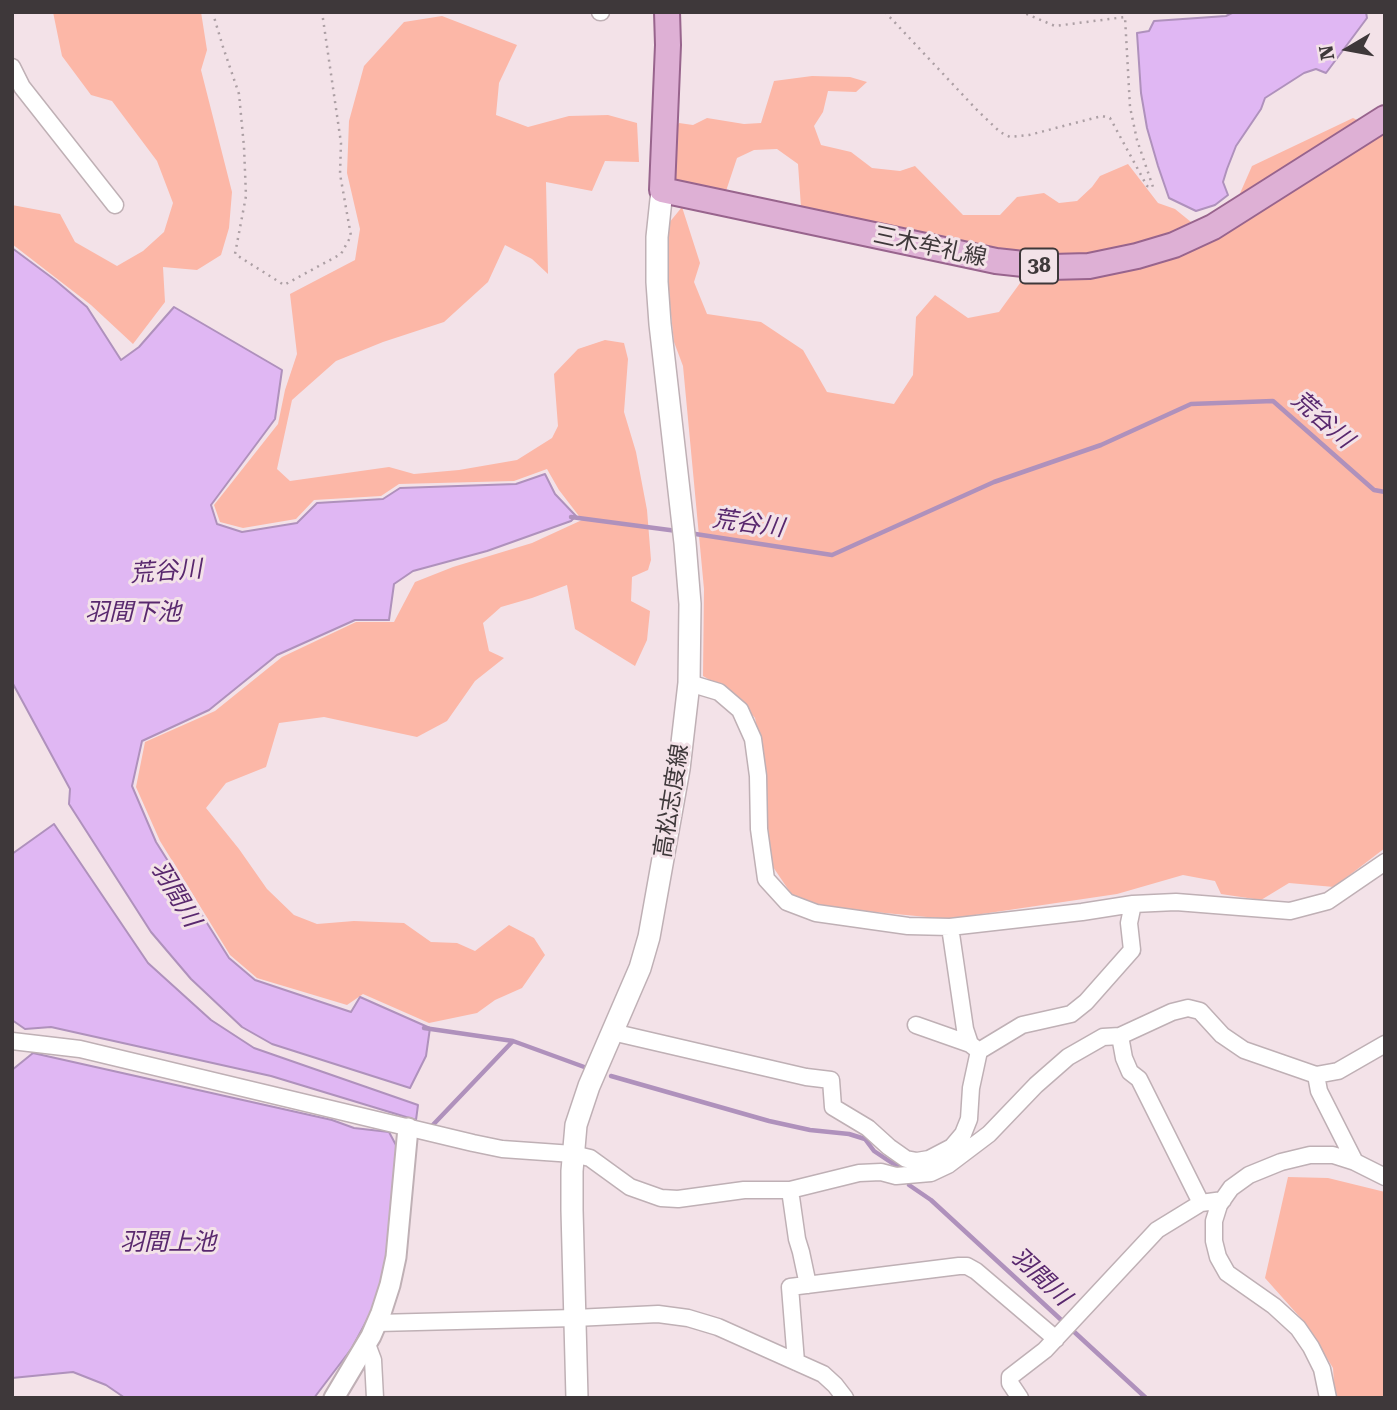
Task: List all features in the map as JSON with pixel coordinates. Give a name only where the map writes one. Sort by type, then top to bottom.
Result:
[{"type":"main road","points":[[662,190],[667,12]]},
{"type":"main road","name":"三木牟礼線","points":[[662,190],[996,261],[1051,267],[1089,266],[1137,257],[1174,245],[1213,227],[1385,118]]},
{"type":"main road","name":"高松志度線","points":[[577,1398],[572,1210],[576,1125],[589,1086],[640,968],[649,937],[679,769],[689,683],[690,604],[657,282],[657,237],[662,190]]},
{"type":"street","points":[[12,67],[22,87],[115,205]]},
{"type":"street","points":[[689,683],[719,692],[740,710],[753,739],[758,776],[759,829],[766,879],[787,902],[816,913],[908,926],[950,927],[1133,904],[1176,902],[1290,911],[1328,901],[1385,862]]},
{"type":"street","points":[[916,1024],[974,1048],[1022,1025],[1071,1014],[1086,1002],[1132,950],[1129,923],[1133,904]]},
{"type":"street","points":[[12,1041],[80,1049],[502,1149],[573,1154],[590,1158],[630,1187],[661,1198],[688,1198],[744,1190],[790,1190],[859,1174],[881,1172],[896,1176],[917,1168],[952,1147],[963,1134],[969,1119],[974,1048],[965,1029],[950,927]]},
{"type":"street","points":[[612,1032],[806,1077],[831,1080],[833,1107],[868,1128],[917,1168],[931,1173],[948,1165],[989,1134],[1036,1085],[1068,1057],[1102,1037],[1120,1036],[1172,1012],[1188,1008],[1200,1011],[1222,1035],[1244,1050],[1316,1075],[1338,1071],[1385,1044]]},
{"type":"street","points":[[1120,1036],[1130,1072],[1139,1079],[1202,1203]]},
{"type":"street","points":[[1316,1075],[1319,1091],[1355,1163]]},
{"type":"street","points":[[334,1398],[367,1344],[390,1285],[396,1257],[408,1128]]},
{"type":"street","points":[[1328,1398],[1322,1369],[1298,1328],[1274,1306],[1227,1273],[1218,1257],[1214,1241],[1214,1221],[1219,1205],[1231,1188],[1249,1175],[1280,1162],[1310,1155],[1334,1156],[1385,1177]]},
{"type":"street","points":[[790,1190],[797,1239],[808,1285]]},
{"type":"street","points":[[1020,1398],[1010,1383],[1010,1377],[1045,1350],[1157,1230],[1202,1203],[1223,1200]]},
{"type":"street","points":[[796,1362],[790,1287],[967,1266],[1064,1330]]},
{"type":"street","points":[[377,1323],[658,1314],[688,1318],[718,1327],[823,1374],[845,1398]]},
{"type":"street","points":[[367,1344],[373,1360],[374,1398]]},
{"type":"path","points":[[214,12],[239,94],[244,147],[246,196],[235,254],[284,285],[341,254],[351,236],[322,12]]},
{"type":"path","points":[[885,12],[1000,132],[1010,137],[1029,135],[1102,116],[1110,118],[1147,186],[1153,187],[1137,140],[1130,107],[1125,18],[1055,26],[1022,12]]},
{"type":"shaded area","points":[[53,12],[201,12],[207,50],[201,70],[232,192],[229,228],[221,255],[197,270],[163,267],[165,302],[133,344],[91,305],[12,244],[12,205],[60,214],[75,242],[117,266],[143,251],[164,232],[173,203],[157,161],[112,101],[91,95],[62,56]]},
{"type":"shaded area","points":[[442,16],[517,45],[499,83],[496,115],[528,127],[569,116],[608,115],[637,123],[639,162],[605,161],[592,191],[546,182],[548,274],[532,259],[505,245],[488,282],[444,322],[336,361],[292,400],[277,469],[290,481],[389,467],[414,474],[517,460],[552,438],[558,426],[554,374],[578,349],[605,340],[624,343],[628,359],[624,412],[636,452],[647,510],[651,560],[648,570],[632,577],[631,601],[650,611],[647,640],[635,666],[575,629],[567,585],[501,607],[483,623],[489,651],[504,658],[475,681],[447,721],[417,737],[324,717],[279,723],[266,767],[226,783],[206,808],[267,889],[294,915],[317,924],[354,921],[404,923],[431,942],[457,943],[475,951],[509,925],[534,938],[545,955],[522,988],[495,1000],[477,1013],[429,1023],[363,994],[347,1005],[257,978],[230,955],[160,841],[136,787],[145,742],[215,711],[282,657],[356,622],[394,622],[415,582],[453,567],[532,543],[582,520],[547,469],[514,481],[399,484],[381,496],[314,500],[296,519],[243,528],[220,522],[214,505],[278,424],[285,390],[297,354],[290,294],[355,260],[360,229],[347,173],[349,121],[364,66],[404,22]]},
{"type":"shaded area","points":[[812,76],[850,77],[867,82],[856,92],[828,91],[823,112],[814,126],[821,145],[851,152],[872,168],[900,171],[915,166],[963,215],[1000,215],[1017,197],[1044,193],[1059,203],[1077,201],[1100,176],[1128,164],[1158,203],[1175,209],[1191,222],[1152,241],[1102,252],[1052,256],[1001,249],[801,207],[798,164],[777,149],[754,150],[737,158],[726,191],[672,180],[672,137],[679,123],[693,125],[707,118],[744,124],[761,123],[774,81]]},
{"type":"shaded area","points":[[1353,118],[1385,133],[1385,848],[1334,887],[1289,883],[1261,900],[1221,894],[1215,881],[1183,875],[1117,894],[948,919],[822,907],[792,895],[771,864],[762,756],[755,718],[733,694],[703,676],[704,589],[683,366],[674,342],[664,229],[682,207],[700,263],[694,282],[707,314],[761,322],[803,350],[827,392],[894,404],[913,375],[916,317],[935,295],[968,318],[999,312],[1023,279],[1096,277],[1165,261],[1236,227],[1238,198],[1252,166]]},
{"type":"shaded area","points":[[1288,1177],[1328,1178],[1385,1192],[1385,1398],[1335,1398],[1333,1368],[1306,1324],[1265,1278]]},
{"type":"water","points":[[1234,12],[1366,12],[1367,18],[1326,73],[1316,69],[1304,73],[1265,98],[1261,109],[1236,146],[1227,169],[1223,182],[1228,195],[1215,205],[1196,211],[1169,198],[1158,166],[1141,93],[1137,33],[1149,31],[1154,21],[1226,16]]},
{"type":"water","name":"羽間下池","points":[[12,248],[87,307],[121,360],[139,347],[174,307],[282,370],[275,419],[211,505],[217,524],[242,532],[297,523],[317,503],[383,499],[400,488],[516,484],[545,474],[555,494],[576,516],[571,521],[487,551],[413,571],[394,584],[389,620],[355,620],[277,655],[209,710],[142,741],[132,786],[156,842],[229,958],[255,980],[351,1012],[360,997],[430,1028],[426,1056],[410,1088],[272,1044],[242,1027],[191,979],[151,932],[69,804],[70,789],[12,682]]},
{"type":"water","points":[[54,824],[148,963],[211,1020],[254,1048],[418,1105],[416,1120],[271,1076],[51,1027],[25,1029],[12,1020],[12,854]]},
{"type":"water","name":"羽間上池","points":[[33,1053],[332,1120],[354,1128],[389,1132],[397,1147],[390,1249],[383,1290],[352,1348],[314,1398],[125,1398],[106,1385],[73,1372],[12,1378],[12,1070]]},
{"type":"waterway","name":"荒谷川","points":[[689,533],[832,555],[994,482],[1101,445],[1191,404],[1273,401],[1374,490],[1385,492]]},
{"type":"waterway","name":"荒谷川","points":[[571,517],[677,531]]},
{"type":"waterway","name":"羽間川","points":[[424,1028],[513,1041],[587,1068]]},
{"type":"waterway","points":[[429,1129],[512,1042]]},
{"type":"waterway","name":"羽間川","points":[[611,1076],[769,1121],[810,1130],[849,1134],[865,1139],[874,1151],[892,1163],[907,1168]]},
{"type":"waterway","name":"羽間川","points":[[909,1185],[931,1200],[1146,1398]]}]
